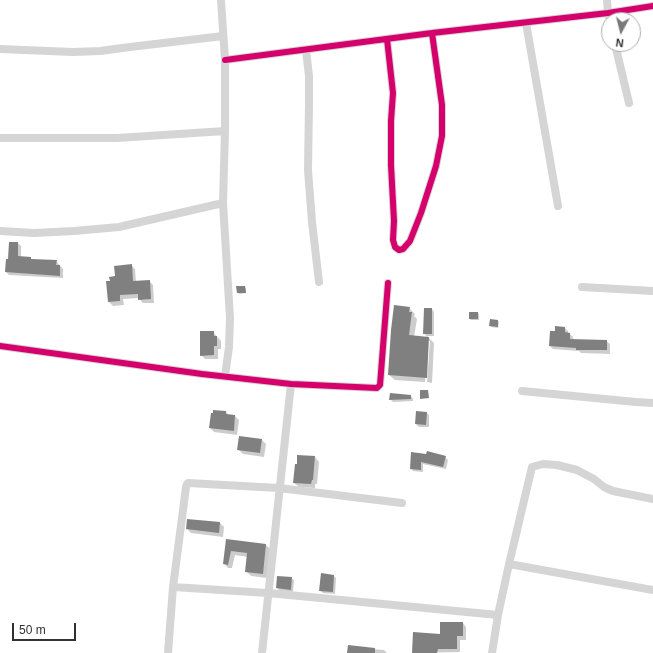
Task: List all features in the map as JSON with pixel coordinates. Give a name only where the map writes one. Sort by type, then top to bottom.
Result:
[{"type":"street","points":[[221,0],[225,60],[223,202],[230,318],[229,347],[225,376]]},
{"type":"street","points":[[607,0],[608,12]]},
{"type":"street","points":[[627,12],[653,6]]},
{"type":"street","points":[[225,60],[432,33],[601,17]]},
{"type":"street","points":[[526,23],[558,206]]},
{"type":"street","points":[[388,39],[393,93],[391,165],[394,221],[393,240],[395,247],[399,250],[403,249],[410,241],[421,213],[436,166],[442,136],[442,105],[432,33]]},
{"type":"street","points":[[0,49],[73,52],[100,51],[223,36]]},
{"type":"street","points":[[306,50],[309,83],[308,170],[319,282]]},
{"type":"street","points":[[618,52],[630,103]]},
{"type":"street","points":[[0,138],[117,138],[225,131]]},
{"type":"street","points":[[0,231],[34,233],[74,231],[119,226],[223,202]]},
{"type":"street","points":[[0,346],[291,384],[376,388],[380,385],[388,283]]},
{"type":"street","points":[[582,287],[653,292]]},
{"type":"street","points":[[262,653],[291,384]]},
{"type":"street","points":[[522,392],[653,403]]},
{"type":"street","points":[[492,653],[498,615],[532,467],[543,464],[557,465],[577,470],[613,491],[653,499]]},
{"type":"street","points":[[168,653],[173,587],[187,484],[190,482],[279,488],[402,503]]},
{"type":"street","points":[[509,564],[653,590]]},
{"type":"street","points":[[173,587],[268,593],[498,615]]},
{"type":"building","points":[[9,242],[18,242],[18,256],[31,257],[31,259],[57,260],[56,265],[60,265],[60,276],[5,272],[6,259],[8,259]]},
{"type":"building","points":[[132,264],[133,281],[150,280],[151,299],[138,300],[138,294],[120,295],[120,301],[108,302],[106,281],[110,281],[109,277],[115,276],[114,266]]},
{"type":"building","points":[[236,286],[245,286],[246,293],[237,293]]},
{"type":"building","points":[[394,305],[410,307],[409,312],[412,312],[409,335],[429,337],[427,378],[388,375]]},
{"type":"building","points":[[424,308],[432,308],[432,334],[423,334]]},
{"type":"building","points":[[469,312],[478,312],[478,319],[469,319]]},
{"type":"building","points":[[490,319],[498,320],[498,327],[489,326]]},
{"type":"building","points":[[555,326],[565,327],[565,332],[570,333],[570,339],[607,340],[607,350],[576,350],[576,348],[549,346],[550,331],[555,331]]},
{"type":"building","points":[[200,331],[214,331],[214,336],[217,336],[217,346],[214,346],[214,355],[200,356]]},
{"type":"building","points":[[420,390],[428,390],[429,398],[420,399]]},
{"type":"building","points":[[390,393],[411,395],[411,399],[389,400]]},
{"type":"building","points":[[213,410],[226,411],[226,414],[235,415],[234,431],[209,428],[211,413],[213,413]]},
{"type":"building","points":[[416,411],[427,412],[426,425],[415,424]]},
{"type":"building","points":[[239,436],[262,439],[260,453],[237,450]]},
{"type":"building","points":[[427,451],[446,456],[443,467],[421,462],[421,470],[410,469],[411,452],[426,454]]},
{"type":"building","points":[[297,455],[315,456],[313,480],[311,484],[293,483],[295,464],[297,464]]},
{"type":"building","points":[[187,519],[220,522],[219,533],[186,529]]},
{"type":"building","points":[[226,539],[266,544],[263,574],[245,572],[247,553],[231,551],[228,565],[223,564]]},
{"type":"building","points":[[321,573],[334,575],[333,592],[319,591]]},
{"type":"building","points":[[277,576],[292,577],[291,590],[276,588]]},
{"type":"building","points":[[440,622],[463,622],[463,636],[457,636],[457,649],[438,649],[437,653],[412,653],[413,632],[440,634]]},
{"type":"building","points":[[348,645],[375,648],[375,653],[347,653]]},
{"type":"cycle path","points":[[225,60],[432,33],[608,13],[653,6]]},
{"type":"cycle path","points":[[387,39],[393,93],[391,121],[391,165],[394,221],[393,240],[395,247],[399,250],[403,249],[410,241],[421,213],[436,166],[442,136],[442,105],[432,33]]},
{"type":"cycle path","points":[[0,346],[202,374],[291,384],[377,388],[380,385],[388,283]]}]
